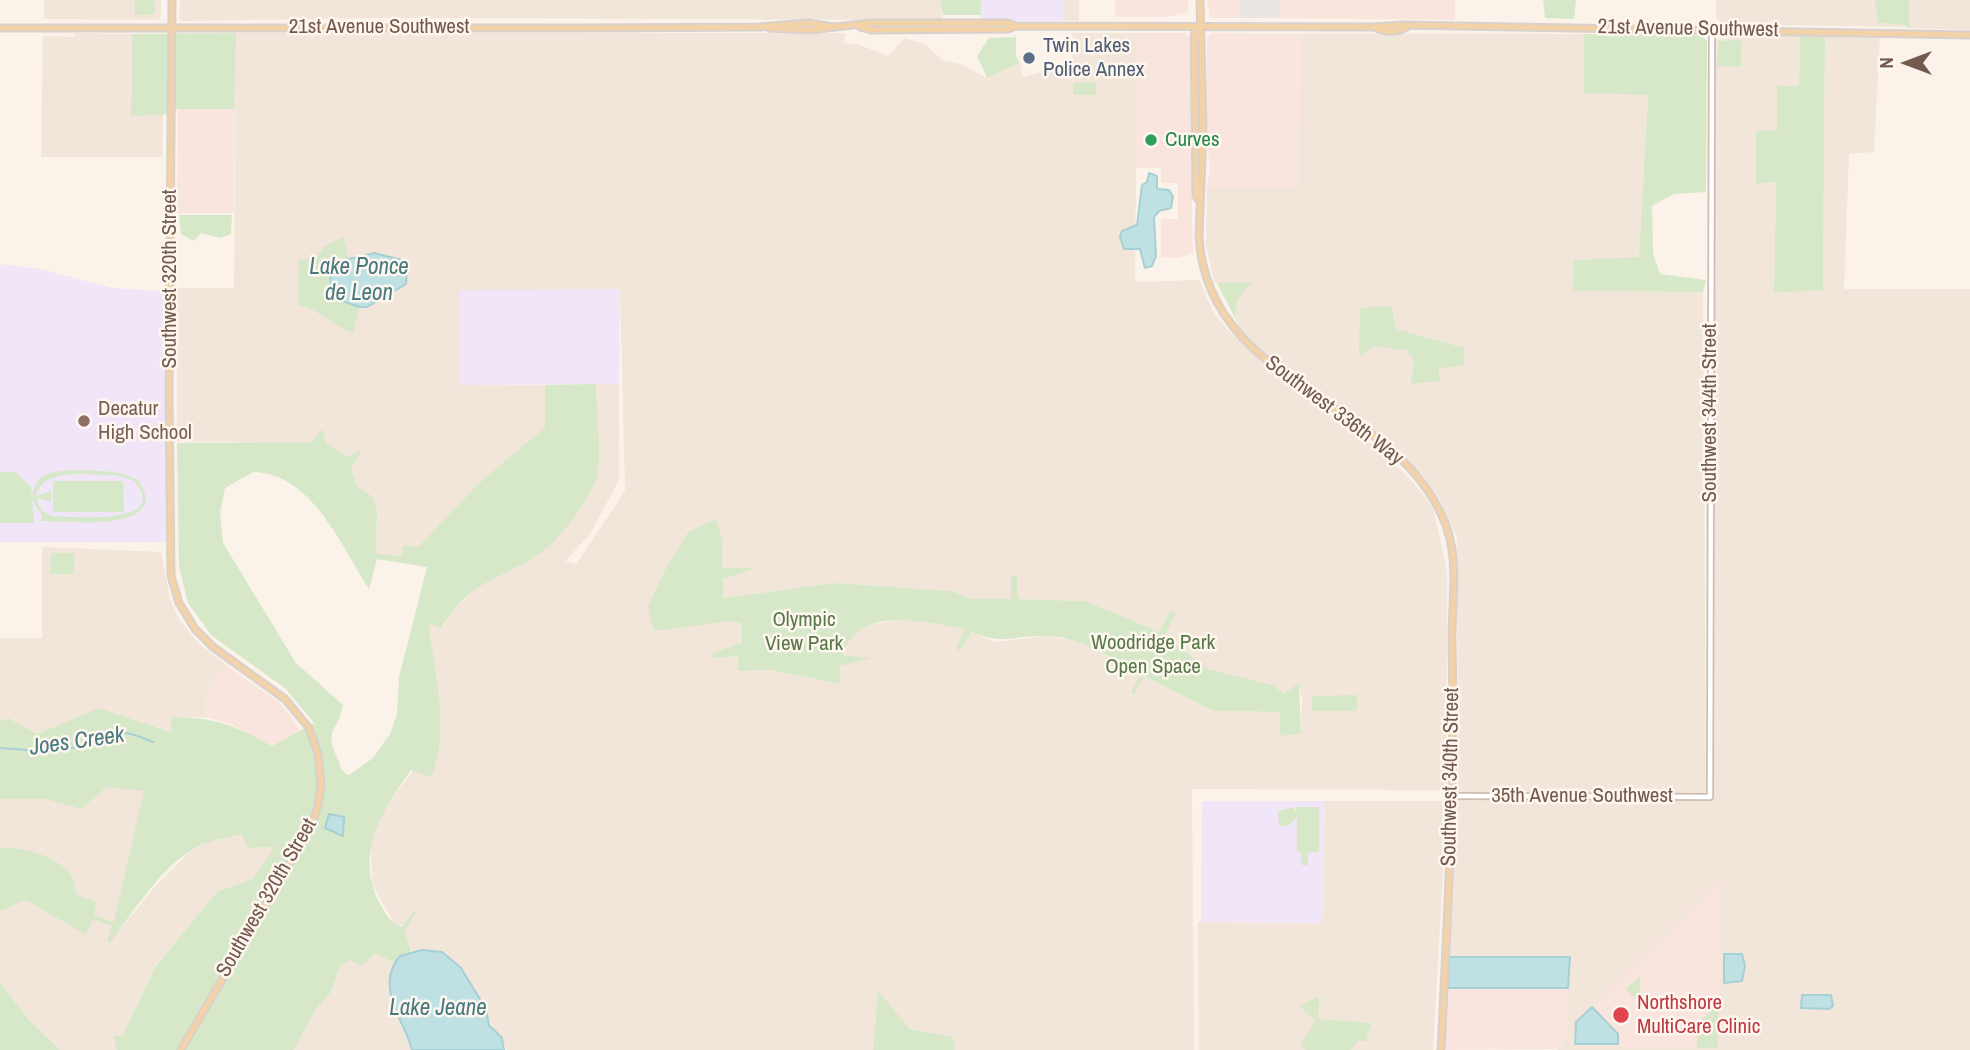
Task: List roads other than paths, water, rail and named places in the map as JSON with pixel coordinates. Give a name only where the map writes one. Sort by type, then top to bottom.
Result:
[{"type":"main road","name":"Southwest 320th Street","points":[[172,0],[169,443],[173,583],[186,616],[201,636],[297,711],[315,743],[321,784],[318,807],[310,828],[181,1050]]},
{"type":"main road","points":[[1199,26],[1194,35],[1196,196],[1199,201],[1203,196],[1200,0]]},
{"type":"main road","name":"21st Avenue Southwest","points":[[0,28],[759,27],[808,23],[871,30],[994,30],[1015,26],[1374,27],[1382,24],[1407,27],[1712,29],[1970,35]]},
{"type":"main road","points":[[1196,113],[1200,116],[1203,131]]},
{"type":"main road","name":"Southwest 336th Way","points":[[1199,201],[1200,248],[1204,272],[1212,296],[1226,320],[1258,354],[1404,462],[1419,477],[1438,506]]},
{"type":"main road","name":"Southwest 340th Street","points":[[1438,506],[1453,546],[1454,564],[1454,796],[1441,1050]]},
{"type":"street","name":"Southwest 344th Street","points":[[1710,797],[1712,29]]},
{"type":"street","name":"35th Avenue Southwest","points":[[1454,796],[1710,797]]},
{"type":"water","points":[[1149,173],[1157,176],[1157,189],[1169,190],[1173,197],[1171,208],[1159,211],[1154,217],[1156,256],[1152,266],[1145,268],[1140,249],[1124,249],[1120,237],[1122,231],[1137,225],[1142,185],[1147,182]]},
{"type":"water","name":"Lake Ponce de Leon","points":[[374,253],[402,260],[407,270],[406,284],[367,307],[340,300],[331,287],[330,275],[345,260]]},
{"type":"water","points":[[329,814],[344,817],[343,836],[325,828]]},
{"type":"water","name":"Lake Jeane","points":[[422,950],[442,952],[461,968],[486,1009],[489,1025],[502,1038],[504,1050],[412,1050],[393,1003],[390,979],[400,956]]},
{"type":"water","points":[[1724,954],[1742,954],[1745,966],[1742,981],[1724,983]]},
{"type":"water","points":[[1449,957],[1570,957],[1568,988],[1448,988]]},
{"type":"water","points":[[1802,995],[1831,995],[1833,1006],[1829,1009],[1801,1008]]},
{"type":"water","points":[[1592,1007],[1618,1034],[1618,1044],[1575,1044],[1576,1022]]},
{"type":"waterway","name":"Joes Creek","points":[[0,748],[67,749],[120,732],[153,742]]},
{"type":"place","name":"Twin Lakes Police Annex","points":[[1029,58]]},
{"type":"place","name":"Curves","points":[[1151,140]]},
{"type":"place","name":"Decatur High School","points":[[84,421]]},
{"type":"place","name":"Northshore MultiCare Clinic","points":[[1621,1015]]},
{"type":"park label","name":"Olympic View Park","points":[[804,632]]},
{"type":"park label","name":"Woodridge Park Open Space","points":[[1153,655]]}]
